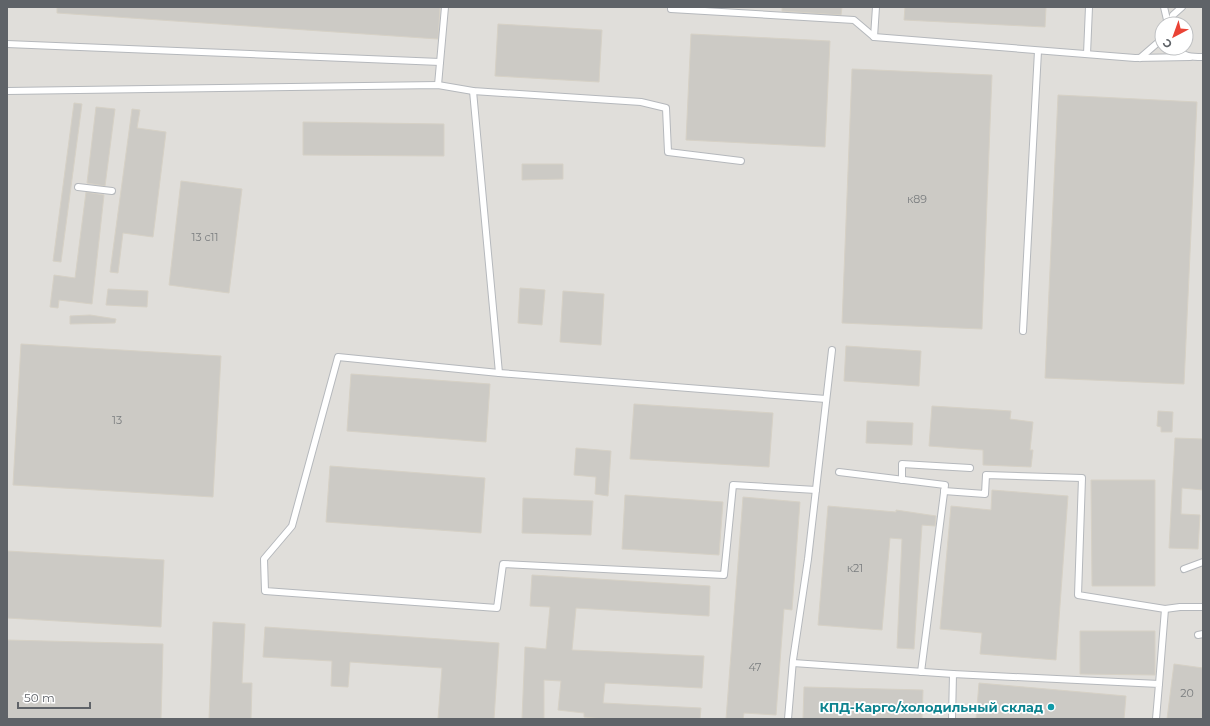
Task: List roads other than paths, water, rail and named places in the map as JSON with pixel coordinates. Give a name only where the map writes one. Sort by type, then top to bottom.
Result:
[{"type":"lane","points":[[438,85],[445,7]]},
{"type":"lane","points":[[672,7],[671,9],[854,20],[874,37],[1140,58],[1203,57]]},
{"type":"lane","points":[[874,37],[876,7]]},
{"type":"lane","points":[[1087,54],[1089,7]]},
{"type":"lane","points":[[1173,16],[1182,7]]},
{"type":"lane","points":[[7,44],[440,62]]},
{"type":"lane","points":[[1140,58],[1154,46]]},
{"type":"lane","points":[[1023,331],[1038,51]]},
{"type":"lane","points":[[7,91],[438,85],[472,91],[641,102],[666,108],[668,152],[742,161]]},
{"type":"lane","points":[[472,91],[499,374]]},
{"type":"lane","points":[[78,187],[112,191]]},
{"type":"lane","points":[[788,719],[792,664],[808,559],[832,350]]},
{"type":"lane","points":[[816,490],[733,485],[724,574],[503,564],[497,608],[265,591],[264,559],[292,526],[338,357],[499,374],[826,399]]},
{"type":"lane","points":[[902,480],[902,464],[970,468]]},
{"type":"lane","points":[[838,472],[945,485],[921,672]]},
{"type":"lane","points":[[944,491],[985,494],[986,475],[1082,478],[1078,595],[1165,609],[1180,607],[1203,607]]},
{"type":"lane","points":[[1184,569],[1203,562]]},
{"type":"lane","points":[[1156,719],[1165,609]]},
{"type":"lane","points":[[792,664],[953,674],[1159,684]]},
{"type":"lane","points":[[952,719],[953,674]]},
{"type":"place","name":"КПД-Карго/холодильный склад","points":[[1051,707]]}]
